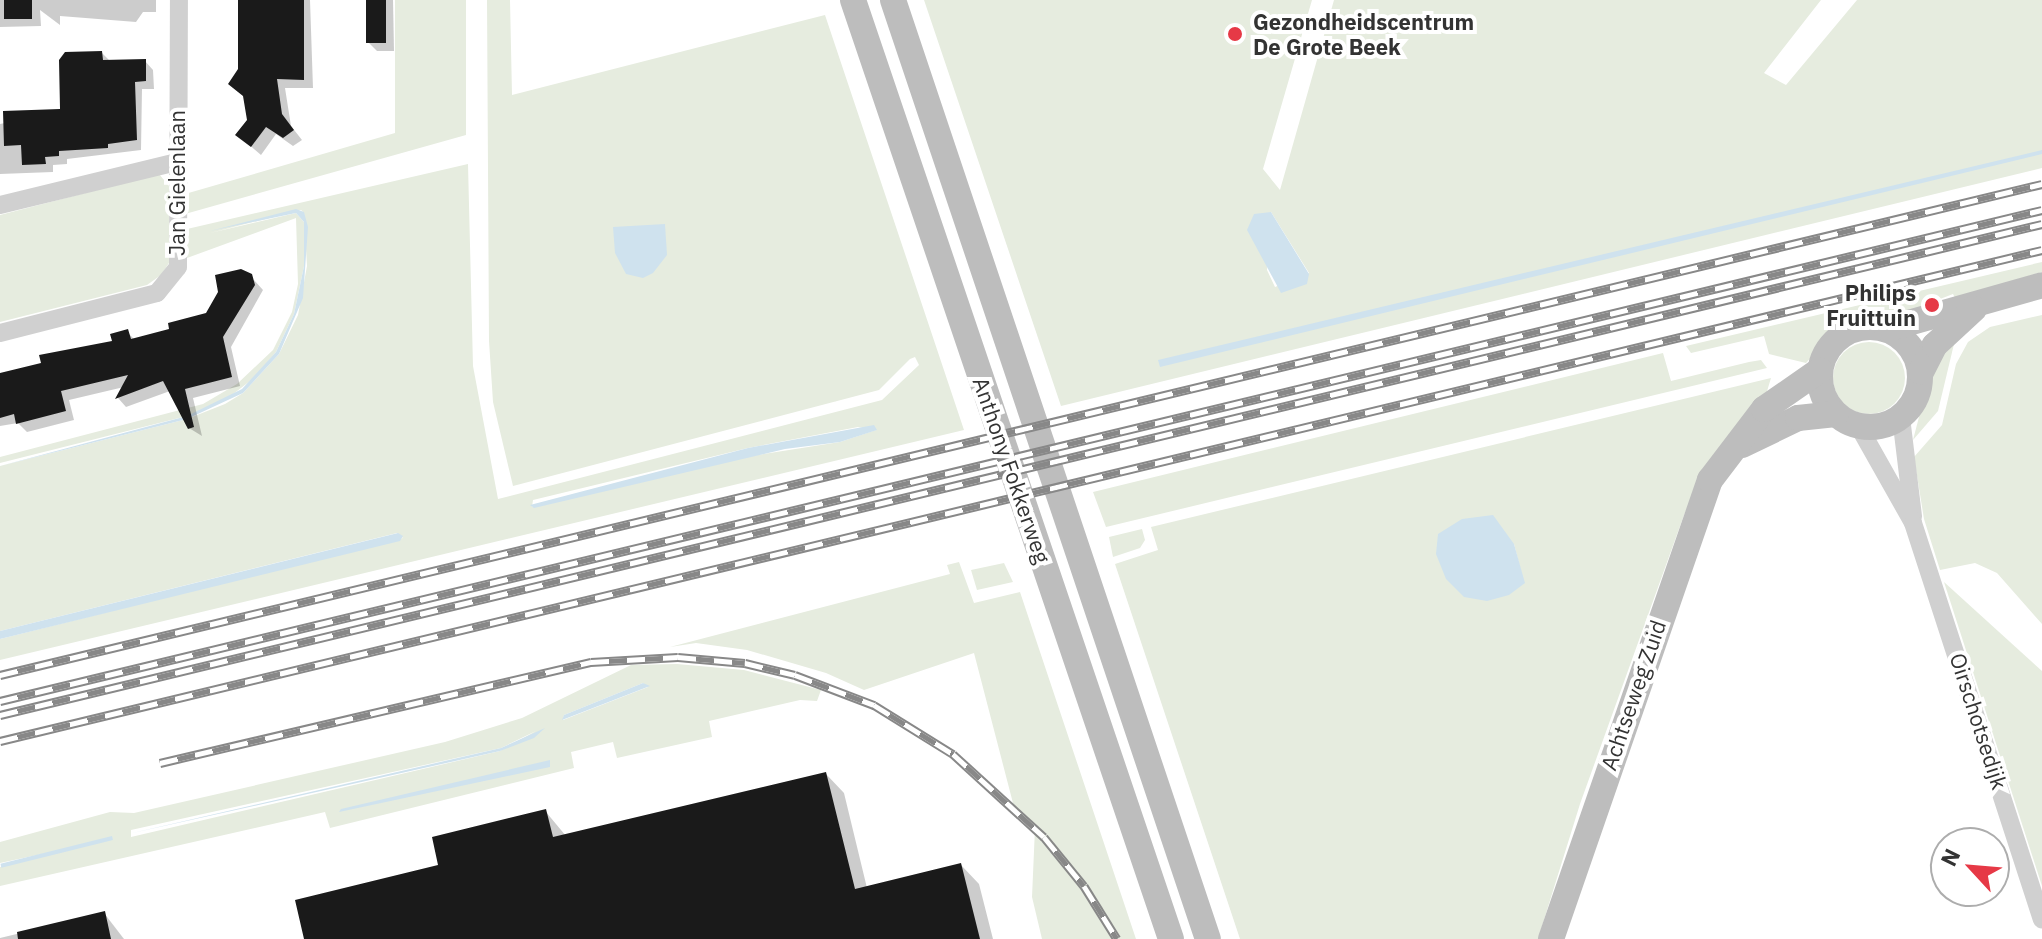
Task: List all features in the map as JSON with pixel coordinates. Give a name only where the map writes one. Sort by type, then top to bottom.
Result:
[{"type":"main road","name":"Anthony Fokkerweg","points":[[853,0],[1171,939]]},
{"type":"main road","name":"Anthony Fokkerweg","points":[[893,0],[1208,939]]},
{"type":"main road","points":[[1887,329],[2042,285]]},
{"type":"main road","points":[[1921,372],[1910,346],[1887,329],[1872,326],[1844,334],[1832,343],[1820,370],[1826,402],[1847,420],[1881,427],[1901,417],[1913,405],[1921,372],[1945,334],[1986,300]]},
{"type":"main road","name":"Achtseweg Zuid","points":[[1551,939],[1710,480],[1764,409],[1820,370]]},
{"type":"main road","name":"Achtseweg Zuid","points":[[1728,456],[1771,428],[1798,418],[1847,420]]},
{"type":"street","name":"Jan Gielenlaan","points":[[0,333],[157,293],[169,282],[178,267],[179,0]]},
{"type":"street","points":[[0,205],[176,162]]},
{"type":"street","name":"Oirschotsedijk","points":[[1901,417],[1913,523],[2042,920]]},
{"type":"street","name":"Oirschotsedijk","points":[[1847,420],[1913,523]]},
{"type":"shaded area","points":[[395,0],[466,0],[466,135],[185,214],[185,194],[395,133]]},
{"type":"shaded area","points":[[487,0],[510,0],[512,95],[825,15],[964,430],[0,660],[0,639],[403,538],[397,533],[0,631],[0,466],[187,419],[225,404],[243,393],[279,354],[298,315],[307,266],[304,213],[301,210],[210,233],[296,213],[304,222],[304,266],[294,314],[276,352],[254,378],[224,401],[187,416],[0,463],[0,457],[203,404],[237,384],[273,350],[292,312],[298,284],[296,218],[187,258],[187,229],[468,164],[473,366],[498,499],[882,400],[919,365],[915,357],[910,359],[879,390],[513,486],[493,402],[489,341]],"holes":[[[858,427],[876,430],[840,442],[751,456],[532,507],[533,500],[748,448]]]},
{"type":"shaded area","points":[[924,0],[1312,0],[1263,169],[1280,190],[1334,0],[1821,0],[1764,73],[1786,85],[1857,0],[2042,0],[2042,168],[1061,406]],"holes":[[[1271,212],[1309,273],[1275,287],[1267,270]]]},
{"type":"shaded area","points":[[159,174],[169,186],[169,263],[161,275],[147,285],[0,322],[0,215]]},
{"type":"shaded area","points":[[2042,262],[2042,272],[1955,298],[1953,294],[1886,320],[1842,324],[1806,363],[1769,354],[1764,336],[1691,353],[1686,346]]},
{"type":"shaded area","points":[[2042,315],[2042,624],[1997,573],[1975,563],[1940,570],[1924,519],[1914,457],[1942,425],[1956,364],[1968,342],[1990,327]]},
{"type":"shaded area","points":[[1876,342],[1895,352],[1903,364],[1903,392],[1895,404],[1883,412],[1862,414],[1843,404],[1835,392],[1833,371],[1843,352],[1855,344]]},
{"type":"shaded area","points":[[1954,344],[1938,411],[1913,440],[1932,367]]},
{"type":"shaded area","points":[[1663,353],[1671,381],[1761,360],[1767,368],[1106,527],[1093,492]]},
{"type":"shaded area","points":[[1771,378],[1765,398],[1701,477],[1684,515],[1580,804],[1538,939],[1240,939],[1115,564],[1158,550],[1151,527]],"holes":[[[1514,544],[1524,583],[1446,579]]]},
{"type":"shaded area","points":[[1142,529],[1145,540],[1140,548],[1113,557],[1109,537]]},
{"type":"shaded area","points":[[959,562],[974,603],[1020,592],[1136,939],[1042,939],[1032,897],[1035,828],[1014,807],[974,653],[864,690],[826,673],[747,650],[696,643],[670,647],[950,574],[947,565]]},
{"type":"shaded area","points":[[1004,563],[1013,582],[977,590],[971,570]]},
{"type":"shaded area","points":[[1944,582],[2042,671],[2042,886]]},
{"type":"shaded area","points":[[677,664],[744,670],[821,690],[817,701],[800,700],[709,721],[712,737],[617,758],[613,742],[571,752],[574,768],[330,828],[325,812],[0,886],[0,867],[112,839],[0,863],[0,842],[110,812],[134,813],[445,742],[522,718],[631,665]],"holes":[[[643,683],[648,687],[563,720],[564,715]],[[536,731],[500,751],[131,837],[131,830],[501,748]]]},
{"type":"water","points":[[2042,150],[2042,154],[1160,367],[1158,360]]},
{"type":"water","points":[[296,209],[304,212],[308,227],[303,298],[279,354],[243,393],[187,419],[0,466],[187,416],[242,389],[276,352],[294,314],[304,266],[304,222],[296,213],[210,231]]},
{"type":"water","points":[[1271,212],[1309,274],[1307,284],[1281,293],[1247,230],[1254,214]]},
{"type":"water","points":[[665,224],[667,255],[653,273],[643,278],[626,274],[615,253],[613,227]]},
{"type":"water","points":[[874,425],[877,430],[840,442],[785,449],[534,508],[530,505],[748,448]]},
{"type":"water","points":[[1493,515],[1514,544],[1525,583],[1509,595],[1487,601],[1464,597],[1446,579],[1436,554],[1438,534],[1462,519]]},
{"type":"water","points":[[398,533],[403,536],[400,541],[0,639],[0,631]]},
{"type":"water","points":[[643,683],[650,686],[562,720],[564,715]]},
{"type":"water","points":[[545,728],[534,738],[500,751],[128,834],[501,748]]},
{"type":"water","points":[[550,760],[550,767],[339,812],[341,809]]},
{"type":"water","points":[[112,836],[113,840],[1,868],[0,864]]},
{"type":"building","points":[[4,0],[32,0],[32,19],[4,19]]},
{"type":"building","points":[[238,0],[304,0],[304,80],[277,79],[282,114],[294,130],[283,138],[266,127],[251,147],[235,135],[247,120],[243,96],[228,84],[238,69]]},
{"type":"building","points":[[366,0],[386,0],[386,43],[366,43]]},
{"type":"building","points":[[102,51],[103,60],[146,59],[146,81],[135,82],[137,140],[108,144],[108,148],[59,151],[59,156],[45,157],[46,164],[22,165],[21,145],[4,146],[3,111],[60,109],[59,60],[65,52]]},
{"type":"building","points":[[241,269],[252,274],[255,285],[223,337],[232,377],[185,389],[194,427],[188,429],[163,381],[115,399],[128,375],[61,391],[66,411],[16,424],[14,414],[0,418],[0,373],[41,363],[39,355],[112,341],[110,334],[128,329],[131,339],[169,329],[168,323],[206,313],[218,292],[215,275]]},
{"type":"building","points":[[826,772],[855,889],[961,863],[980,939],[304,939],[295,900],[438,865],[432,837],[546,809],[553,837]]},
{"type":"building","points":[[105,911],[111,939],[18,939],[17,932]]},
{"type":"railway","points":[[0,675],[2042,184]]},
{"type":"railway","points":[[0,701],[2042,210]]},
{"type":"railway","points":[[0,715],[2042,224]]},
{"type":"railway","points":[[0,741],[2042,250]]},
{"type":"railway","points":[[160,763],[591,662],[678,657],[745,663],[795,675],[874,705],[953,754],[1044,837],[1084,886],[1117,939]]},
{"type":"place","name":"Gezondheidscentrum De Grote Beek","points":[[1235,34]]},
{"type":"place","name":"Philips Fruittuin","points":[[1932,305]]}]
